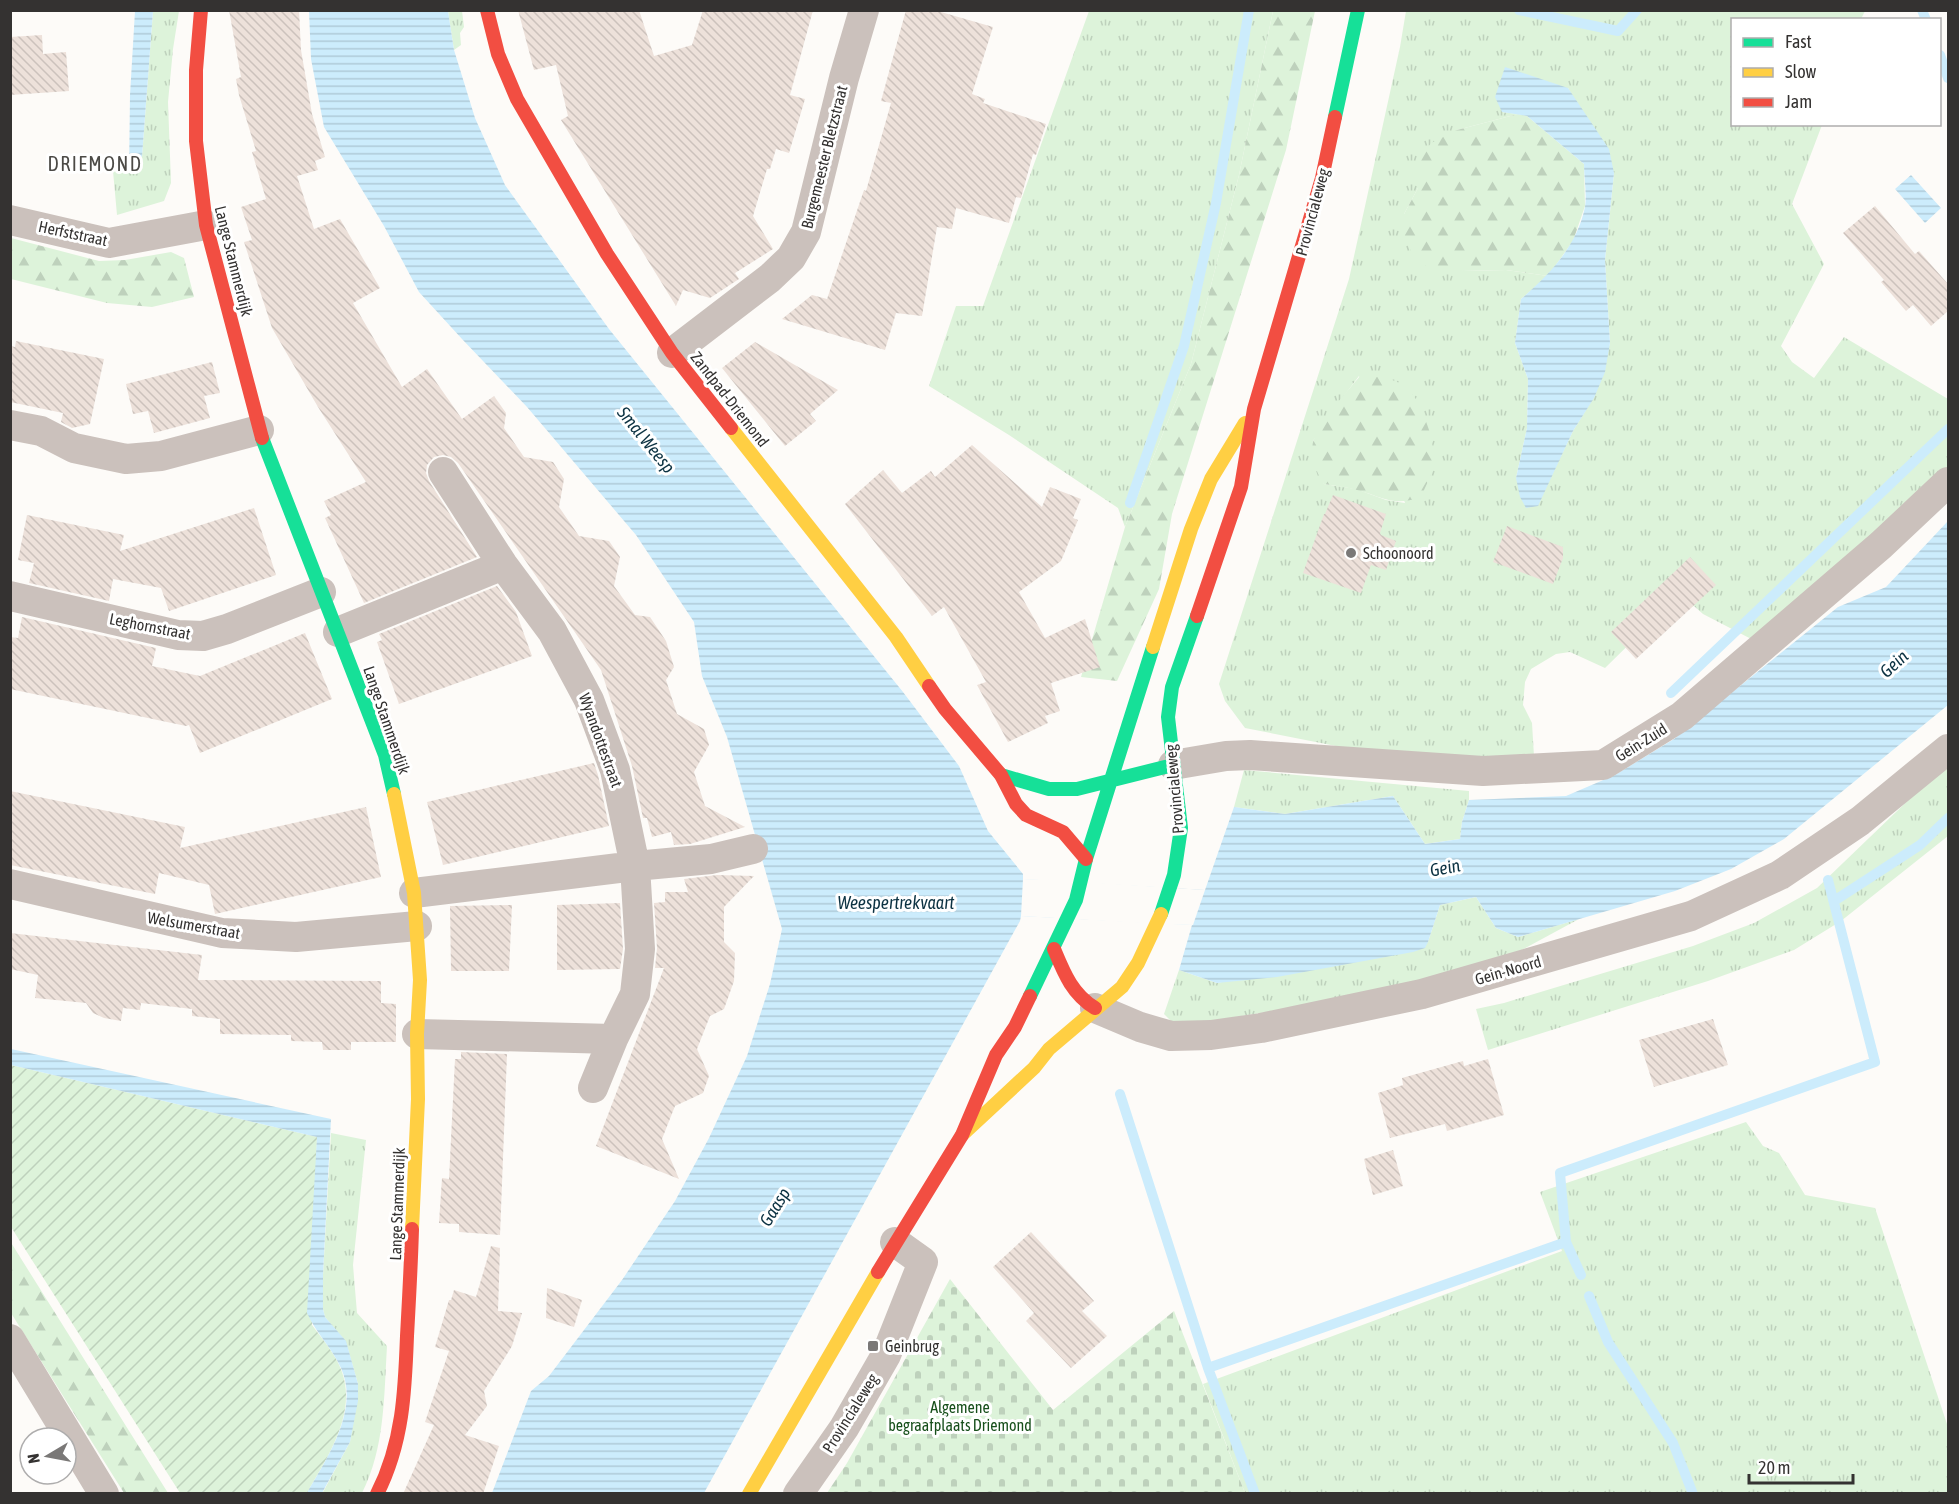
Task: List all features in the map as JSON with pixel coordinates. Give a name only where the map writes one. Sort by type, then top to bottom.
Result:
[{"type":"street","name":"Lange Stammerdijk","points":[[201,10],[196,70],[196,141],[206,225],[259,430],[385,756],[402,826],[414,893],[420,980],[417,1034],[418,1099],[405,1390],[400,1438],[393,1462],[377,1494]]},
{"type":"street","name":"Zandpad-Driemond","points":[[487,10],[498,54],[517,99],[607,254],[672,353],[896,637],[945,709],[1001,775],[1016,804],[1026,815],[1063,832],[1086,859]]},
{"type":"street","name":"Burgemeester Bletzstraat","points":[[672,353],[770,278],[791,258],[806,232],[844,78],[864,10]]},
{"type":"street","name":"Provincialeweg","points":[[962,1135],[1034,1068],[1049,1049],[1122,987],[1138,963],[1157,924],[1170,888],[1181,828],[1168,717],[1172,687],[1241,487],[1254,410],[1322,178],[1358,10]]},
{"type":"street","name":"Herfststraat","points":[[10,220],[109,243],[206,225]]},
{"type":"street","name":"Provincialeweg","points":[[749,1494],[895,1242],[962,1135],[996,1055],[1015,1027],[1054,949],[1076,900],[1086,859],[1191,530],[1211,479],[1254,410]]},
{"type":"street","points":[[10,425],[41,431],[74,448],[126,459],[160,456],[259,430]]},
{"type":"street","name":"Wyandottestraat","points":[[443,472],[503,565],[552,631],[589,700],[615,770],[635,866],[640,949],[635,994],[593,1088]]},
{"type":"street","name":"Gein-Zuid","points":[[1173,765],[1226,756],[1250,755],[1483,771],[1603,765],[1682,716],[1881,544],[1948,482]]},
{"type":"street","points":[[338,632],[503,565]]},
{"type":"street","name":"Leghornstraat","points":[[10,596],[178,634],[203,636],[227,629],[321,592]]},
{"type":"street","name":"Gein-Noord","points":[[1054,949],[1071,986],[1085,1003],[1171,1036],[1211,1035],[1261,1028],[1422,994],[1691,916],[1780,875],[1860,821],[1948,749]]},
{"type":"street","points":[[1001,775],[1049,789],[1077,789],[1173,765]]},
{"type":"street","points":[[414,893],[711,859],[753,849]]},
{"type":"street","name":"Welsumerstraat","points":[[10,884],[222,933],[296,937],[417,926]]},
{"type":"street","points":[[417,1034],[613,1040]]},
{"type":"street","name":"Provincialeweg","points":[[798,1494],[844,1428],[886,1355],[923,1262],[895,1242]]},
{"type":"street","points":[[10,1339],[104,1494]]},
{"type":"green space","points":[[153,11],[179,11],[168,102],[171,183],[164,201],[117,215],[113,171],[129,173],[141,170]]},
{"type":"green space","points":[[448,11],[462,11],[464,27],[460,33],[461,45],[454,50]]},
{"type":"green space","points":[[1089,11],[1273,11],[1239,175],[1191,364],[1125,527],[1118,508],[1009,435],[929,386],[956,306],[983,306]]},
{"type":"green space","points":[[1273,11],[1315,11],[1286,150],[1172,514],[1159,589],[1117,681],[1081,677],[1125,527],[1191,364],[1239,175]]},
{"type":"green space","points":[[1406,11],[1865,11],[1862,18],[1731,18],[1731,126],[1822,126],[1792,204],[1824,264],[1781,346],[1792,362],[1814,378],[1844,337],[1948,399],[1948,470],[1757,642],[1703,614],[1694,606],[1661,613],[1605,668],[1570,652],[1556,654],[1531,669],[1525,682],[1523,705],[1532,723],[1535,773],[1483,775],[1245,728],[1225,701],[1219,684],[1349,279]],"holes":[[[1568,88],[1614,173],[1605,260],[1610,343],[1594,397],[1573,431],[1537,506],[1516,478],[1527,428],[1528,379],[1515,343],[1521,299],[1548,276],[1506,270],[1463,271],[1404,214],[1418,188],[1457,130],[1518,114],[1502,112]],[[1359,376],[1405,503],[1386,500],[1356,489],[1324,484],[1313,441]]]},
{"type":"green space","points":[[1518,114],[1527,116],[1584,164],[1585,206],[1573,241],[1548,276],[1506,270],[1463,271],[1426,266],[1414,258],[1404,234],[1404,214],[1418,188],[1417,164],[1431,143],[1457,130]]},
{"type":"green space","points":[[11,238],[99,261],[125,260],[171,252],[184,258],[194,297],[152,307],[107,303],[11,279]]},
{"type":"green space","points":[[1360,376],[1398,382],[1413,395],[1419,404],[1430,434],[1434,458],[1432,471],[1421,497],[1403,501],[1388,500],[1353,489],[1324,484],[1318,474],[1313,456],[1314,439],[1341,398]]},
{"type":"green space","points":[[1948,762],[1948,836],[1841,921],[1794,950],[1708,981],[1488,1050],[1476,1009],[1504,1003],[1693,946],[1754,923],[1817,888]]},
{"type":"green space","points":[[1244,770],[1469,791],[1469,800],[1462,822],[1460,839],[1425,844],[1393,796],[1285,814],[1234,807]]},
{"type":"green space","points":[[1476,897],[1496,928],[1518,937],[1579,919],[1485,970],[1198,1023],[1173,1023],[1164,1014],[1179,970],[1217,983],[1428,942],[1440,905]]},
{"type":"green space","points":[[11,1065],[317,1137],[312,1325],[339,1365],[346,1388],[346,1404],[338,1435],[307,1493],[180,1493],[11,1227]]},
{"type":"green space","points":[[1746,1122],[1763,1146],[1779,1153],[1805,1195],[1875,1208],[1948,1424],[1948,1493],[1245,1493],[1203,1384],[1562,1251],[1540,1192]]},
{"type":"green space","points":[[331,1133],[366,1140],[353,1265],[357,1313],[387,1346],[384,1403],[379,1440],[370,1476],[362,1493],[322,1494],[350,1442],[358,1384],[346,1342],[325,1317],[323,1309]]},
{"type":"green space","points":[[10,1241],[168,1493],[124,1493],[11,1313]]},
{"type":"green space","name":"Algemene begraafplaats Driemond","points":[[950,1279],[1053,1410],[1174,1311],[1245,1493],[827,1493],[847,1463]]},
{"type":"water","points":[[135,11],[153,11],[141,170],[129,173],[130,95]]},
{"type":"water","name":"Weespertrekvaart","points":[[309,11],[448,11],[454,50],[475,118],[505,185],[609,329],[903,692],[959,766],[988,831],[1023,874],[1023,879],[1205,890],[1234,807],[1285,814],[1393,796],[1425,844],[1460,839],[1462,822],[1469,800],[1566,796],[1615,775],[1674,739],[1838,607],[1886,587],[1948,521],[1948,705],[1784,839],[1731,869],[1675,891],[1518,937],[1496,928],[1476,897],[1440,905],[1425,948],[1413,952],[1277,977],[1217,983],[1179,970],[1192,925],[1021,916],[704,1493],[492,1493],[531,1391],[549,1376],[622,1280],[675,1201],[709,1138],[747,1056],[770,984],[782,929],[727,737],[702,676],[694,622],[636,535],[527,407],[419,292],[384,226],[324,127],[311,59]]},
{"type":"water","points":[[1505,67],[1568,88],[1609,149],[1614,173],[1605,260],[1610,343],[1605,372],[1594,398],[1573,431],[1538,506],[1526,508],[1520,497],[1516,478],[1527,428],[1528,379],[1515,343],[1521,299],[1542,280],[1569,247],[1581,221],[1586,191],[1584,164],[1527,116],[1502,112],[1495,97]]},
{"type":"water","points":[[1911,175],[1941,208],[1925,223],[1895,189]]},
{"type":"water","points":[[11,1049],[331,1119],[323,1309],[325,1317],[346,1341],[358,1384],[358,1401],[350,1442],[322,1493],[307,1493],[339,1433],[347,1400],[346,1384],[341,1368],[307,1313],[317,1137],[11,1065]]},
{"type":"pier","points":[[1023,879],[1205,890],[1193,925],[1021,916]]},
{"type":"building","points":[[229,10],[299,10],[301,50],[312,114],[325,157],[315,161],[318,170],[297,176],[314,229],[340,219],[380,288],[353,303],[402,387],[427,369],[462,419],[494,396],[506,413],[504,428],[524,457],[553,462],[564,479],[559,507],[579,536],[609,541],[620,557],[614,586],[635,615],[650,617],[666,641],[674,667],[666,680],[677,714],[704,729],[709,745],[694,772],[705,806],[745,827],[690,844],[674,845],[671,832],[652,837],[647,818],[643,818],[632,766],[601,670],[458,463],[451,457],[443,455],[434,457],[427,465],[426,473],[477,557],[364,603],[325,518],[331,515],[324,501],[366,482],[318,407],[272,328],[244,242],[252,240],[241,207],[266,199],[252,152],[256,151],[239,95],[236,79],[241,77]]},
{"type":"building","points":[[518,10],[639,10],[654,56],[692,45],[703,10],[813,10],[790,95],[805,99],[789,153],[776,149],[770,169],[767,169],[753,216],[773,249],[735,273],[739,279],[710,298],[683,290],[676,306],[561,120],[568,116],[556,65],[534,70]]},
{"type":"building","points":[[906,10],[934,10],[993,27],[972,94],[985,99],[983,103],[1046,124],[1036,155],[1033,154],[1021,198],[1016,197],[1009,223],[956,208],[952,229],[937,227],[922,316],[896,313],[885,350],[782,319],[812,295],[827,299],[864,190],[866,191],[891,103],[881,101]]},
{"type":"building","points":[[42,35],[43,54],[66,52],[69,91],[10,95],[10,37]]},
{"type":"building","points":[[1875,206],[1915,254],[1919,251],[1948,284],[1948,311],[1931,326],[1913,305],[1906,311],[1881,282],[1884,280],[1843,233]]},
{"type":"building","points":[[16,341],[104,359],[90,424],[72,428],[61,422],[63,413],[10,402],[10,346],[15,347]]},
{"type":"building","points":[[755,342],[838,390],[810,414],[816,421],[785,446],[722,368]]},
{"type":"building","points":[[212,362],[220,393],[204,396],[210,418],[154,433],[148,411],[133,414],[126,384]]},
{"type":"building","points":[[972,445],[1042,507],[1050,487],[1081,499],[1073,518],[1078,520],[1061,561],[1019,592],[1045,638],[1085,619],[1100,667],[1051,683],[1060,711],[1045,716],[1048,723],[1008,742],[977,685],[986,682],[944,607],[932,616],[845,504],[883,470],[902,493],[931,471],[935,477]]},
{"type":"building","name":"Schoonoord","points":[[1333,495],[1386,514],[1380,533],[1396,541],[1386,570],[1371,565],[1361,593],[1303,573]]},
{"type":"building","points":[[254,508],[276,575],[169,611],[161,588],[113,579],[109,601],[29,583],[34,563],[18,560],[27,515],[124,535],[120,551]]},
{"type":"building","points":[[1507,526],[1563,547],[1563,558],[1553,584],[1493,562]]},
{"type":"building","points":[[1690,557],[1716,585],[1636,659],[1611,632]]},
{"type":"building","points":[[497,586],[516,612],[532,656],[399,704],[377,642],[382,640],[379,634]]},
{"type":"building","points":[[22,617],[156,648],[152,666],[200,676],[305,633],[332,699],[200,753],[189,725],[10,689],[10,637],[18,638]]},
{"type":"building","points":[[594,763],[609,826],[443,865],[427,802]]},
{"type":"building","points":[[10,791],[185,827],[180,848],[366,807],[381,877],[215,914],[209,885],[159,873],[155,894],[10,865]]},
{"type":"building","points":[[717,875],[754,876],[724,907],[724,942],[735,953],[734,981],[724,1009],[710,1016],[697,1049],[709,1076],[703,1093],[675,1106],[662,1139],[679,1179],[596,1146],[664,968],[655,968],[657,948],[654,903],[665,902],[665,892],[688,892],[684,879]]},
{"type":"building","points":[[620,903],[623,949],[620,969],[557,970],[557,905]]},
{"type":"building","points":[[512,905],[509,971],[451,971],[450,906]]},
{"type":"building","points":[[10,933],[202,955],[198,980],[381,981],[381,1003],[396,1004],[396,1042],[351,1042],[351,1050],[323,1050],[322,1042],[291,1041],[291,1035],[220,1034],[220,1019],[192,1016],[192,1009],[141,1003],[140,1010],[123,1008],[121,1021],[104,1018],[93,1013],[86,1003],[35,998],[38,975],[10,969]]},
{"type":"building","points":[[1713,1019],[1728,1065],[1654,1087],[1639,1040]]},
{"type":"building","points":[[461,1052],[507,1054],[500,1235],[459,1232],[459,1224],[439,1223],[442,1178],[449,1179],[455,1059],[461,1059]]},
{"type":"building","points":[[1488,1059],[1504,1115],[1447,1131],[1445,1124],[1390,1138],[1378,1093],[1403,1085],[1402,1078],[1463,1061],[1464,1066]]},
{"type":"building","points":[[1393,1150],[1403,1186],[1373,1195],[1364,1159]]},
{"type":"building","points":[[1031,1232],[1094,1301],[1082,1311],[1107,1336],[1071,1368],[1026,1321],[1034,1313],[993,1267]]},
{"type":"building","points":[[491,1246],[500,1248],[498,1311],[522,1313],[512,1346],[484,1391],[487,1406],[465,1435],[499,1446],[483,1494],[403,1494],[434,1425],[425,1422],[449,1351],[435,1347],[449,1300],[454,1290],[476,1297]]},
{"type":"building","points":[[547,1288],[582,1300],[574,1327],[546,1318]]},
{"type":"waterway","points":[[1130,503],[1184,346],[1216,203],[1249,10]]},
{"type":"waterway","points":[[1519,10],[1618,31],[1637,10]]},
{"type":"waterway","points":[[1922,10],[1925,18]]},
{"type":"waterway","points":[[1941,58],[1948,78]]},
{"type":"waterway","points":[[1671,693],[1948,429]]},
{"type":"waterway","points":[[1834,901],[1920,845],[1948,818]]},
{"type":"waterway","points":[[1581,1275],[1566,1242],[1560,1173],[1875,1062],[1828,880]]},
{"type":"waterway","points":[[1120,1094],[1208,1368],[1255,1494]]},
{"type":"waterway","points":[[1208,1368],[1566,1242]]},
{"type":"waterway","points":[[1589,1296],[1608,1342],[1673,1443],[1693,1494]]},
{"type":"traffic: fast","points":[[1335,117],[1358,10]]},
{"type":"traffic: fast","points":[[262,438],[385,755],[394,794]]},
{"type":"traffic: fast","points":[[1161,914],[1174,875],[1181,828],[1168,717],[1172,687],[1197,616]]},
{"type":"traffic: fast","points":[[1030,996],[1076,900],[1086,859],[1153,647]]},
{"type":"traffic: fast","points":[[1001,775],[1049,789],[1077,789],[1173,765]]},
{"type":"traffic: slow","points":[[1153,647],[1191,529],[1211,479],[1245,423]]},
{"type":"traffic: slow","points":[[731,428],[896,637],[929,686]]},
{"type":"traffic: slow","points":[[394,794],[414,893],[420,980],[417,1034],[418,1099],[412,1229]]},
{"type":"traffic: slow","points":[[962,1135],[1034,1068],[1049,1049],[1122,987],[1138,963],[1161,914]]},
{"type":"traffic: slow","points":[[749,1494],[878,1272]]},
{"type":"traffic: jam","points":[[201,10],[196,70],[196,141],[206,225],[262,438]]},
{"type":"traffic: jam","points":[[487,10],[498,54],[517,99],[607,254],[672,353],[731,428]]},
{"type":"traffic: jam","points":[[1197,616],[1241,487],[1254,409],[1322,178],[1335,117]]},
{"type":"traffic: jam","points":[[929,686],[945,709],[1001,775],[1016,804],[1026,815],[1063,832],[1086,859]]},
{"type":"traffic: jam","points":[[1054,949],[1065,975],[1075,990],[1095,1008]]},
{"type":"traffic: jam","points":[[878,1272],[962,1135],[996,1055],[1015,1027],[1030,996]]},
{"type":"traffic: jam","points":[[377,1494],[392,1456],[401,1416],[412,1229]]},
{"type":"place","name":"Schoonoord","points":[[1351,553]]},
{"type":"place","name":"Geinbrug","points":[[873,1346]]},
{"type":"district","name":"DRIEMOND","points":[[95,164]]},
{"type":"water label","name":"Smal Weesp","points":[[646,440]]},
{"type":"water label","name":"Gein","points":[[1894,664]]},
{"type":"water label","name":"Gein","points":[[1445,868]]},
{"type":"water label","name":"Gaasp","points":[[775,1207]]}]
